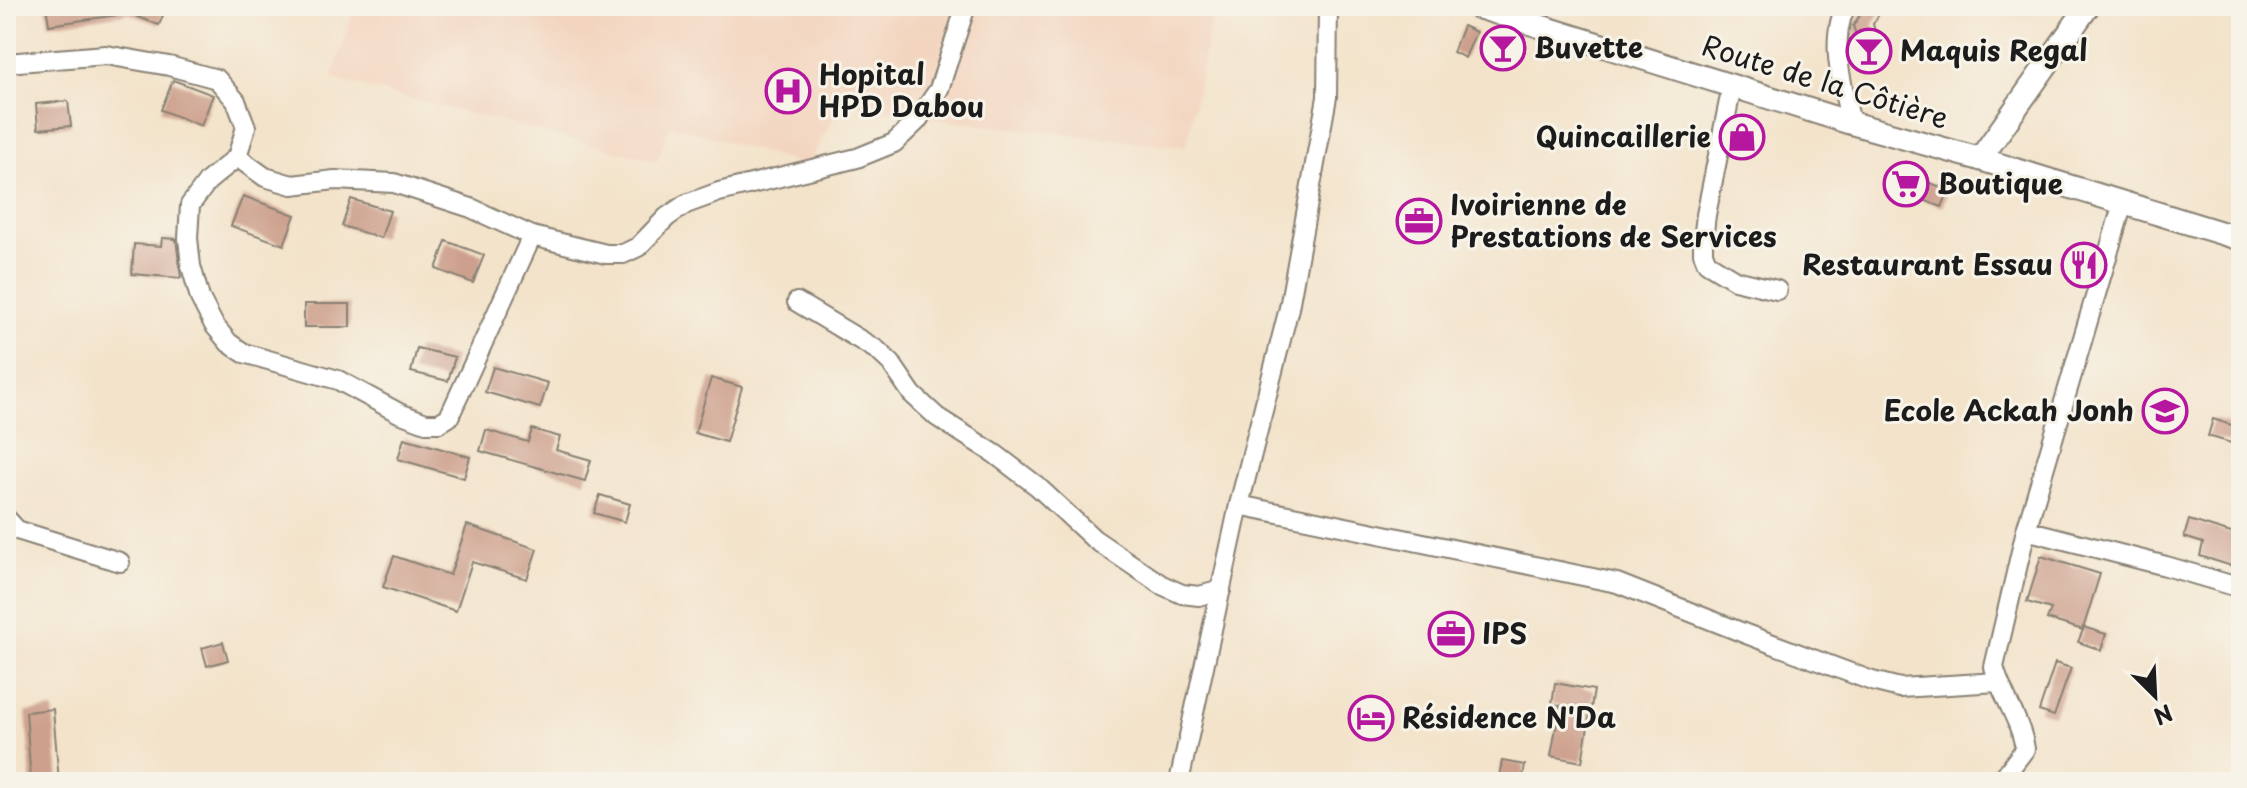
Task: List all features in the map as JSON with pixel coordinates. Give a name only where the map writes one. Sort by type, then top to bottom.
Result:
[{"type":"main road","name":"Route de la Côtière","points":[[1475,6],[1851,123],[2241,239]]},
{"type":"main road","points":[[1980,159],[2088,6]]},
{"type":"street","points":[[237,157],[265,177],[292,185],[335,180],[394,183],[471,208],[532,236],[606,254],[623,254],[638,247],[667,217],[686,204],[719,192],[857,158],[894,143],[917,121],[939,89],[966,6]]},
{"type":"street","points":[[1179,782],[1239,505],[1289,308],[1327,97],[1328,6]]},
{"type":"street","points":[[1846,6],[1837,37],[1839,65],[1851,123]]},
{"type":"street","points":[[6,63],[106,55],[169,66],[217,79],[236,101],[246,127],[237,157],[208,181],[190,205],[188,238],[191,266],[200,298],[214,325],[229,343],[244,353],[338,380],[399,413],[426,423],[439,423],[449,417],[532,236]]},
{"type":"street","points":[[1732,86],[1706,215],[1703,253],[1707,263],[1735,280],[1777,290]]},
{"type":"street","points":[[2000,782],[2025,749],[1994,667],[2026,530],[2123,203]]},
{"type":"street","points":[[797,302],[877,350],[891,363],[912,394],[937,417],[995,454],[1037,486],[1094,539],[1162,585],[1182,594],[1199,596],[1221,590]]},
{"type":"street","points":[[1239,505],[1617,583],[1872,681],[1900,688],[1998,682]]},
{"type":"street","points":[[6,518],[17,530],[120,562]]},
{"type":"street","points":[[2026,530],[2241,588]]},
{"type":"shaded area","name":"Hopital HPD Dabou","points":[[355,6],[1214,6],[1186,147],[949,121],[841,103],[808,166],[670,125],[657,161],[332,79]]},
{"type":"building","points":[[46,6],[167,6],[159,25],[125,12],[49,25]]},
{"type":"building","points":[[1866,6],[1884,6],[1873,24],[1881,54],[1865,61],[1853,26]]},
{"type":"building","points":[[1463,26],[1476,32],[1465,58],[1453,52]]},
{"type":"building","points":[[173,80],[213,95],[201,126],[161,110]]},
{"type":"building","points":[[68,101],[71,126],[38,129],[36,104]]},
{"type":"building","points":[[1904,173],[1949,190],[1942,207],[1897,190]]},
{"type":"building","points":[[243,196],[295,215],[284,245],[231,226]]},
{"type":"building","points":[[351,199],[390,211],[381,238],[342,226]]},
{"type":"building","points":[[162,238],[176,239],[181,278],[132,274],[134,244],[161,246]]},
{"type":"building","points":[[446,241],[484,255],[473,283],[436,269]]},
{"type":"building","points":[[304,304],[350,304],[350,327],[304,327]]},
{"type":"building","points":[[417,348],[455,357],[448,381],[411,372]]},
{"type":"building","points":[[493,367],[548,383],[540,408],[485,392]]},
{"type":"building","points":[[711,378],[742,387],[726,442],[695,433]]},
{"type":"building","points":[[2213,419],[2241,428],[2241,446],[2208,436]]},
{"type":"building","points":[[532,429],[560,437],[556,450],[591,460],[585,481],[480,451],[486,430],[528,442]]},
{"type":"building","points":[[404,438],[470,457],[464,478],[398,459]]},
{"type":"building","points":[[600,495],[630,504],[625,522],[594,513]]},
{"type":"building","points":[[2189,520],[2241,536],[2241,569],[2200,556],[2203,543],[2184,537]]},
{"type":"building","points":[[467,525],[537,549],[527,579],[472,562],[456,611],[383,587],[394,556],[450,575]]},
{"type":"building","points":[[2041,556],[2100,574],[2084,627],[2106,634],[2101,650],[2078,642],[2083,630],[2047,619],[2051,609],[2027,602]]},
{"type":"building","points":[[223,642],[228,660],[207,666],[202,648]]},
{"type":"building","points":[[2055,663],[2071,668],[2054,716],[2039,711]]},
{"type":"building","points":[[1555,683],[1594,690],[1582,762],[1551,756],[1560,705],[1552,704]]},
{"type":"building","points":[[53,709],[59,782],[31,782],[26,712]]},
{"type":"building","points":[[1502,761],[1525,765],[1522,782],[1498,782]]},
{"type":"place","name":"Buvette","points":[[1503,48]]},
{"type":"place","name":"Maquis Regal","points":[[1869,51]]},
{"type":"place","name":"Hopital HPD Dabou","points":[[788,91]]},
{"type":"place","name":"Quincaillerie","points":[[1742,137]]},
{"type":"place","name":"Boutique","points":[[1906,184]]},
{"type":"place","name":"Ivoirienne de Prestations de Services","points":[[1419,221]]},
{"type":"place","name":"Restaurant Essau","points":[[2084,265]]},
{"type":"place","name":"Ecole Ackah Jonh","points":[[2165,411]]},
{"type":"place","name":"IPS","points":[[1451,634]]},
{"type":"place","name":"Résidence N'Da","points":[[1371,718]]}]
